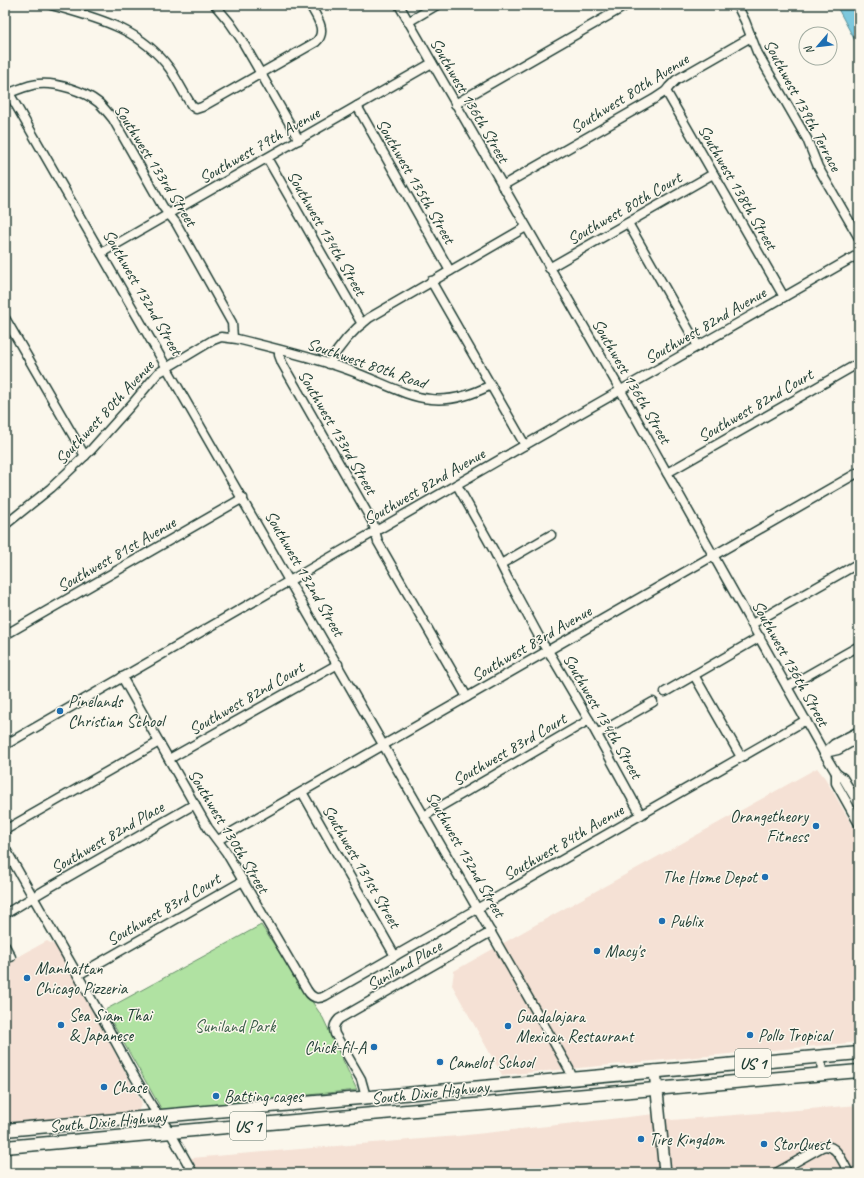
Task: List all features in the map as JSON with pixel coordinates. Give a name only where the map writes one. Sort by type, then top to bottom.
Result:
[{"type":"highway","name":"South Dixie Highway","points":[[5,1130],[859,1053]]},
{"type":"highway","name":"South Dixie Highway","points":[[5,1147],[859,1071]]},
{"type":"highway","points":[[573,1079],[574,1096]]},
{"type":"highway","points":[[366,1098],[368,1115]]},
{"type":"highway","points":[[20,1129],[21,1146]]},
{"type":"main road","points":[[655,1072],[665,1173]]},
{"type":"street","points":[[51,5],[109,22],[134,36],[151,49],[165,63],[192,106],[196,109],[202,108],[316,42],[321,33],[318,19],[310,5]]},
{"type":"street","points":[[215,5],[236,32],[262,73],[299,140]]},
{"type":"street","name":"Southwest 136th Street","points":[[399,5],[621,391],[824,753],[836,773],[843,778],[859,805]]},
{"type":"street","points":[[408,22],[437,5]]},
{"type":"street","points":[[455,104],[627,5]]},
{"type":"street","name":"Southwest 139th Terrace","points":[[737,5],[757,52],[807,138],[818,167],[859,238]]},
{"type":"street","name":"Southwest 80th Avenue","points":[[502,186],[666,91],[676,80],[751,38]]},
{"type":"street","name":"Southwest 79th Avenue","points":[[101,253],[432,63]]},
{"type":"street","name":"Southwest 133rd Street","points":[[6,91],[38,84],[52,85],[68,88],[86,95],[104,108],[113,120],[163,208],[176,223],[232,323],[233,338]]},
{"type":"street","name":"Southwest 132nd Street","points":[[6,91],[243,498],[565,1060],[573,1079]]},
{"type":"street","name":"Southwest 138th Street","points":[[666,91],[784,297]]},
{"type":"street","name":"Southwest 135th Street","points":[[356,106],[450,271]]},
{"type":"street","name":"Southwest 134th Street","points":[[267,158],[362,324]]},
{"type":"street","name":"Southwest 80th Court","points":[[549,268],[713,174]]},
{"type":"street","points":[[628,223],[698,346]]},
{"type":"street","points":[[329,364],[341,346],[362,324],[383,309],[526,227]]},
{"type":"street","name":"Southwest 82nd Avenue","points":[[5,745],[859,254]]},
{"type":"street","points":[[431,281],[525,445]]},
{"type":"street","points":[[5,318],[85,456]]},
{"type":"street","name":"Southwest 80th Avenue","points":[[5,525],[51,488],[85,456],[158,373],[213,340],[221,337],[233,338]]},
{"type":"street","name":"Southwest 80th Road","points":[[233,338],[355,372],[401,392],[429,400],[457,398],[475,393],[491,385]]},
{"type":"street","name":"Southwest 133rd Street","points":[[279,350],[282,363],[373,523],[378,542],[467,697]]},
{"type":"street","name":"Southwest 82nd Court","points":[[667,473],[859,363]]},
{"type":"street","name":"Southwest 83rd Avenue","points":[[218,840],[859,472]]},
{"type":"street","name":"Southwest 134th Street","points":[[457,485],[547,650],[597,734],[641,815]]},
{"type":"street","name":"Southwest 81st Avenue","points":[[5,635],[243,498]]},
{"type":"street","points":[[501,564],[551,535]]},
{"type":"street","points":[[752,624],[859,563]]},
{"type":"street","points":[[665,692],[760,637]]},
{"type":"street","points":[[787,687],[859,646]]},
{"type":"street","name":"Southwest 82nd Court","points":[[169,759],[338,664]]},
{"type":"street","points":[[694,675],[740,757]]},
{"type":"street","name":"Southwest 130th Street","points":[[122,677],[208,828],[226,852],[307,990],[314,998]]},
{"type":"street","points":[[597,734],[653,702]]},
{"type":"street","name":"Southwest 83rd Court","points":[[424,816],[589,720]]},
{"type":"street","name":"Southwest 84th Avenue","points":[[314,998],[326,996],[806,720]]},
{"type":"street","points":[[824,753],[834,744],[859,731]]},
{"type":"street","points":[[824,753],[838,750],[859,738]]},
{"type":"street","points":[[5,830],[159,742]]},
{"type":"street","name":"Southwest 136th Street","points":[[836,773],[836,783],[859,824]]},
{"type":"street","name":"Southwest 131st Street","points":[[302,792],[396,956]]},
{"type":"street","name":"Southwest 82nd Place","points":[[5,914],[195,804]]},
{"type":"street","points":[[5,848],[133,1074],[170,1132],[193,1173]]},
{"type":"street","name":"Southwest 83rd Court","points":[[78,975],[243,881]]},
{"type":"street","name":"Suniland Place","points":[[366,1098],[361,1079],[335,1034],[334,1025],[339,1019],[491,932]]},
{"type":"street","points":[[5,946],[11,957]]},
{"type":"street","points":[[821,1057],[822,1074]]},
{"type":"street","points":[[776,1173],[825,1145],[831,1146],[837,1152],[849,1173]]},
{"type":"shaded area","points":[[817,768],[825,778],[859,837],[859,1042],[502,1075],[452,985],[454,971]]},
{"type":"shaded area","points":[[47,941],[56,946],[142,1103],[137,1113],[5,1126],[5,964]]},
{"type":"shaded area","points":[[859,1105],[859,1173],[199,1173],[191,1158],[458,1136],[655,1114],[672,1120]]},
{"type":"green space","name":"Suniland Park","points":[[261,925],[323,1018],[357,1090],[162,1110],[105,1010]]},
{"type":"water","points":[[836,5],[851,5],[859,19],[859,48]]},
{"type":"place","name":"Pinelands Christian School","points":[[60,711]]},
{"type":"place","name":"Orangetheory Fitness","points":[[816,826]]},
{"type":"place","name":"The Home Depot","points":[[765,877]]},
{"type":"place","name":"Publix","points":[[662,921]]},
{"type":"place","name":"Macy's","points":[[597,951]]},
{"type":"place","name":"Manhattan Chicago Pizzeria","points":[[27,978]]},
{"type":"place","name":"Sea Siam Thai & Japanese","points":[[61,1025]]},
{"type":"place","name":"Guadalajara Mexican Restaurant","points":[[508,1026]]},
{"type":"place","name":"Pollo Tropical","points":[[750,1035]]},
{"type":"place","name":"Chick-fil-A","points":[[374,1047]]},
{"type":"place","name":"Camelot School","points":[[440,1062]]},
{"type":"place","name":"Chase","points":[[104,1087]]},
{"type":"place","name":"Batting cages","points":[[216,1096]]},
{"type":"place","name":"Tire Kingdom","points":[[641,1139]]},
{"type":"place","name":"StorQuest","points":[[764,1144]]}]
